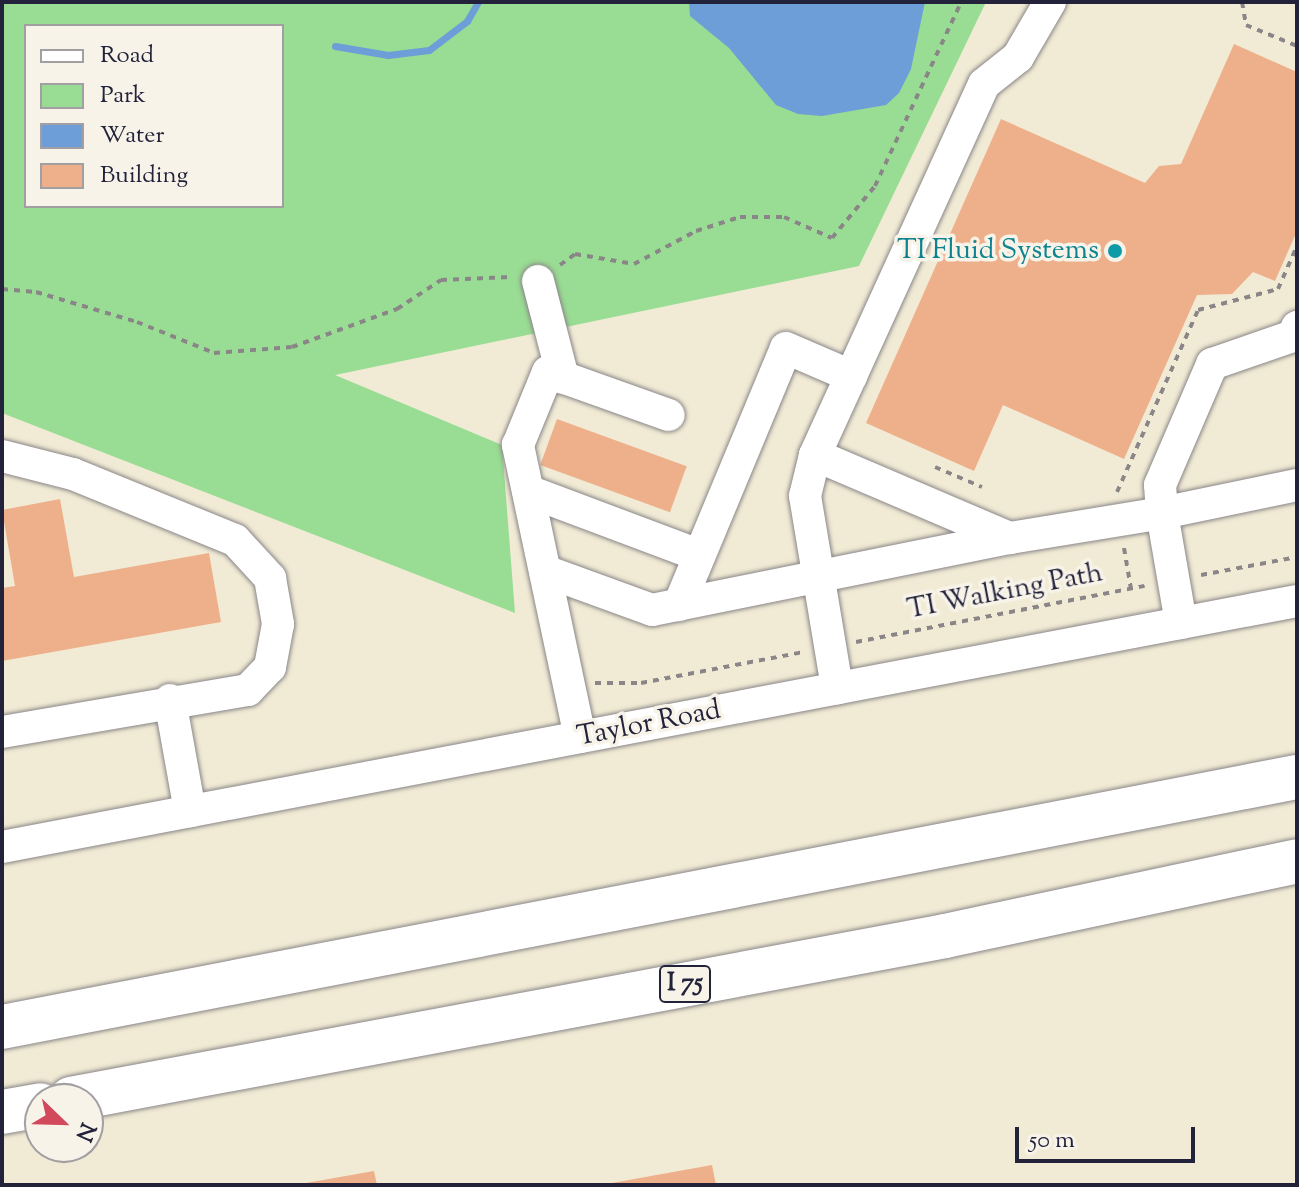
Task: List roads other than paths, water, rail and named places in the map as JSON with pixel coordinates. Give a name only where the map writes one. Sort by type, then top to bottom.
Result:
[{"type":"highway","points":[[2,1027],[1297,777]]},
{"type":"highway","name":"I 75","points":[[104,1093],[945,936],[1297,861]]},
{"type":"highway","points":[[2,1112],[24,1108]]},
{"type":"street","points":[[837,688],[805,496],[815,455],[984,84],[1018,57],[1050,2]]},
{"type":"street","points":[[538,281],[563,378]]},
{"type":"street","points":[[1181,623],[1160,485],[1212,364],[1296,333]]},
{"type":"street","points":[[679,605],[786,348],[851,376]]},
{"type":"street","points":[[580,737],[518,445],[548,372],[669,415]]},
{"type":"street","points":[[815,455],[1010,538]]},
{"type":"street","points":[[2,456],[73,474],[235,540],[270,578],[278,624],[270,667],[248,690],[170,700],[2,732]]},
{"type":"street","points":[[545,571],[652,610],[1010,538],[1162,513],[1297,485]]},
{"type":"street","points":[[528,491],[698,555]]},
{"type":"street","name":"Taylor Road","points":[[2,847],[1297,601]]},
{"type":"street","points":[[170,700],[190,811]]},
{"type":"water","points":[[689,2],[925,2],[911,69],[899,93],[886,105],[822,116],[798,114],[776,105],[729,48],[690,16]]},
{"type":"waterway","points":[[335,46],[388,55],[429,50],[467,21],[478,2]]},
{"type":"place","name":"TI Fluid Systems","points":[[1115,251]]}]
